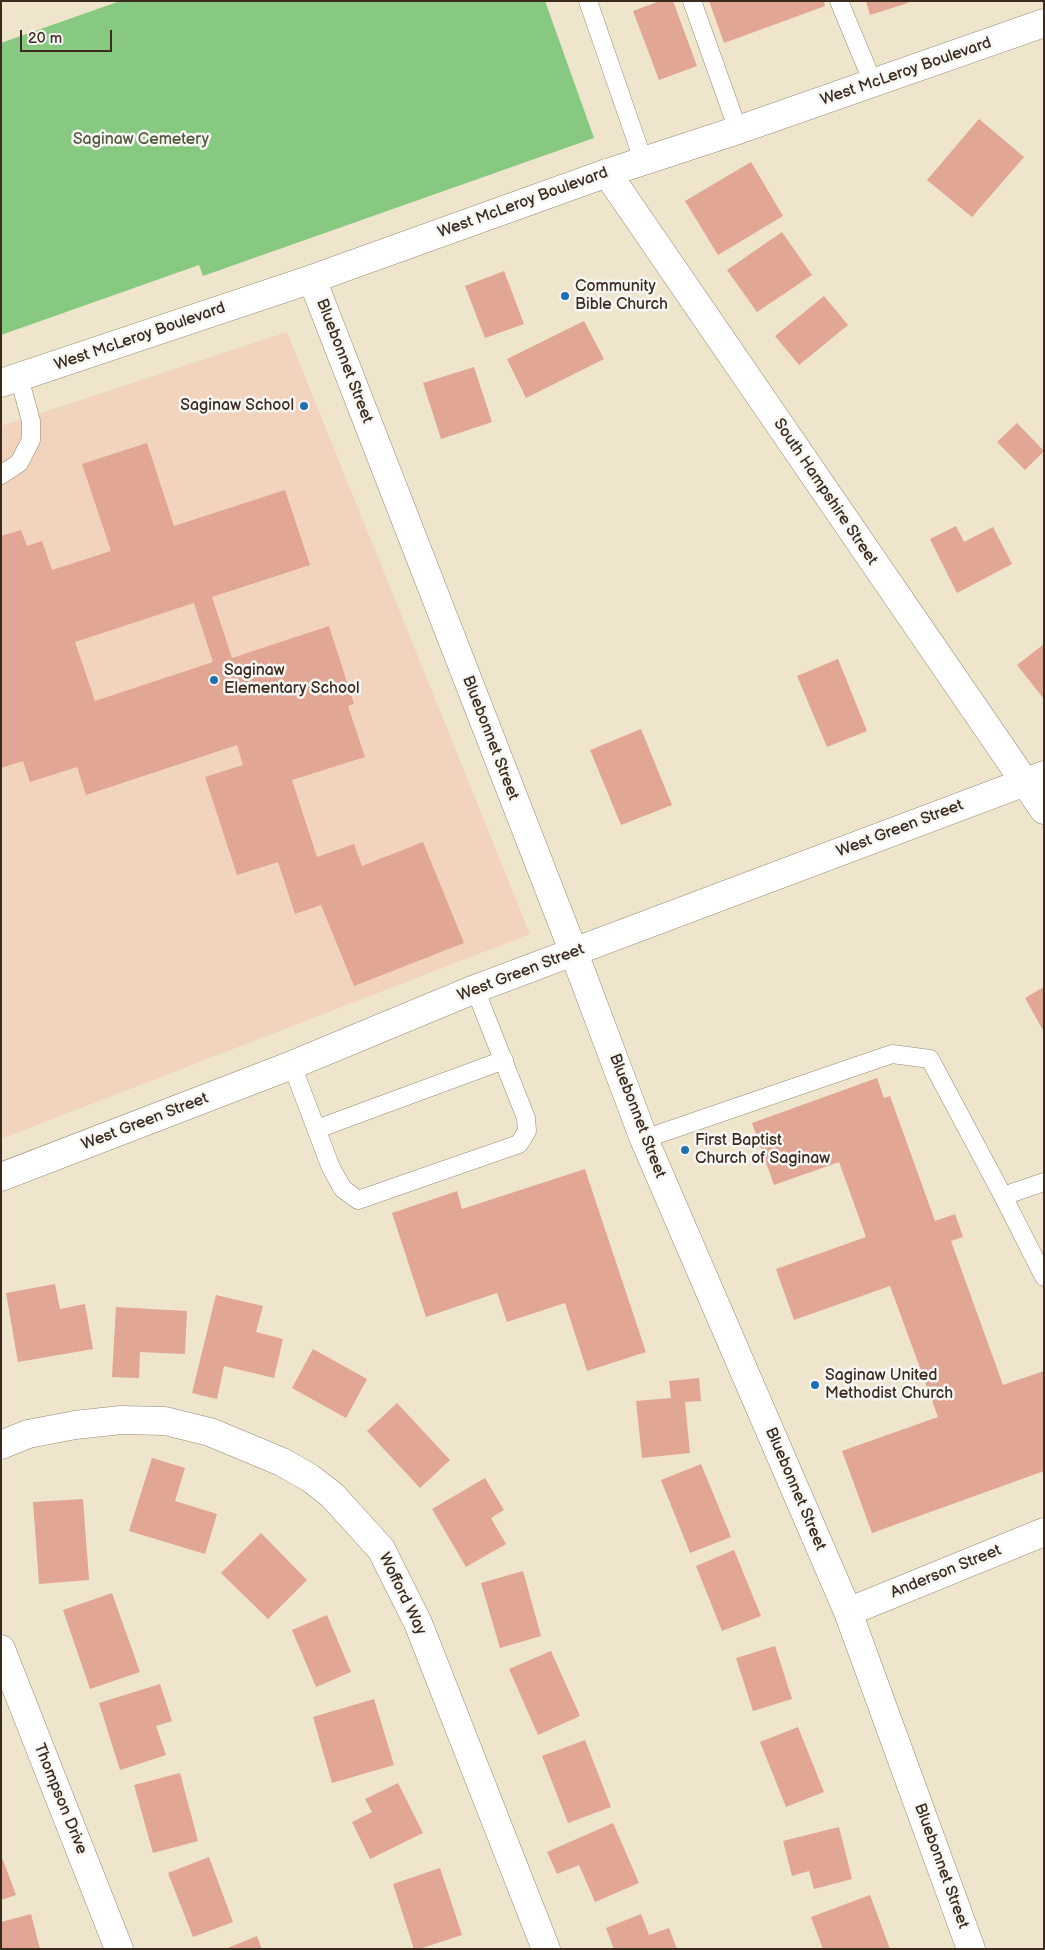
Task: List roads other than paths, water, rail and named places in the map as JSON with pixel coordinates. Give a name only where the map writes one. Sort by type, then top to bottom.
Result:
[{"type":"street","name":"West McLeroy Boulevard","points":[[10,380],[312,279],[643,160],[873,84],[1044,23]]},
{"type":"street","name":"South Hampshire Street","points":[[607,173],[1034,778],[1044,810]]},
{"type":"street","name":"Bluebonnet Street","points":[[312,279],[574,952],[644,1139],[848,1612],[972,1949]]},
{"type":"street","name":"West Green Street","points":[[1,1177],[292,1065],[475,990],[1034,778]]},
{"type":"street","name":"Wofford Way","points":[[1,1445],[28,1434],[75,1425],[120,1420],[165,1421],[210,1432],[282,1462],[310,1478],[332,1495],[381,1549],[418,1623],[546,1949]]},
{"type":"street","name":"Anderson Street","points":[[848,1612],[1044,1532]]},
{"type":"street","name":"Thompson Drive","points":[[1,1649],[119,1949]]},
{"type":"lane","points":[[588,1],[643,160]]},
{"type":"lane","points":[[692,1],[738,130]]},
{"type":"lane","points":[[839,1],[873,84]]},
{"type":"lane","points":[[1,476],[19,463],[31,440],[30,421],[10,380]]},
{"type":"lane","points":[[292,1065],[331,1168],[342,1189],[358,1200],[519,1144],[527,1132],[526,1118],[475,990]]},
{"type":"lane","points":[[644,1139],[892,1054],[930,1059],[1044,1277]]},
{"type":"lane","points":[[317,1129],[504,1060]]},
{"type":"lane","points":[[1003,1196],[1044,1182]]},
{"type":"place","name":"Community Bible Church","points":[[565,296]]},
{"type":"place","name":"Saginaw School","points":[[304,406]]},
{"type":"place","name":"Saginaw Elementary School","points":[[214,680]]},
{"type":"place","name":"First Baptist Church of Saginaw","points":[[685,1150]]},
{"type":"place","name":"Saginaw United Methodist Church","points":[[815,1385]]},
{"type":"park label","name":"Saginaw Cemetery","points":[[141,140]]}]
